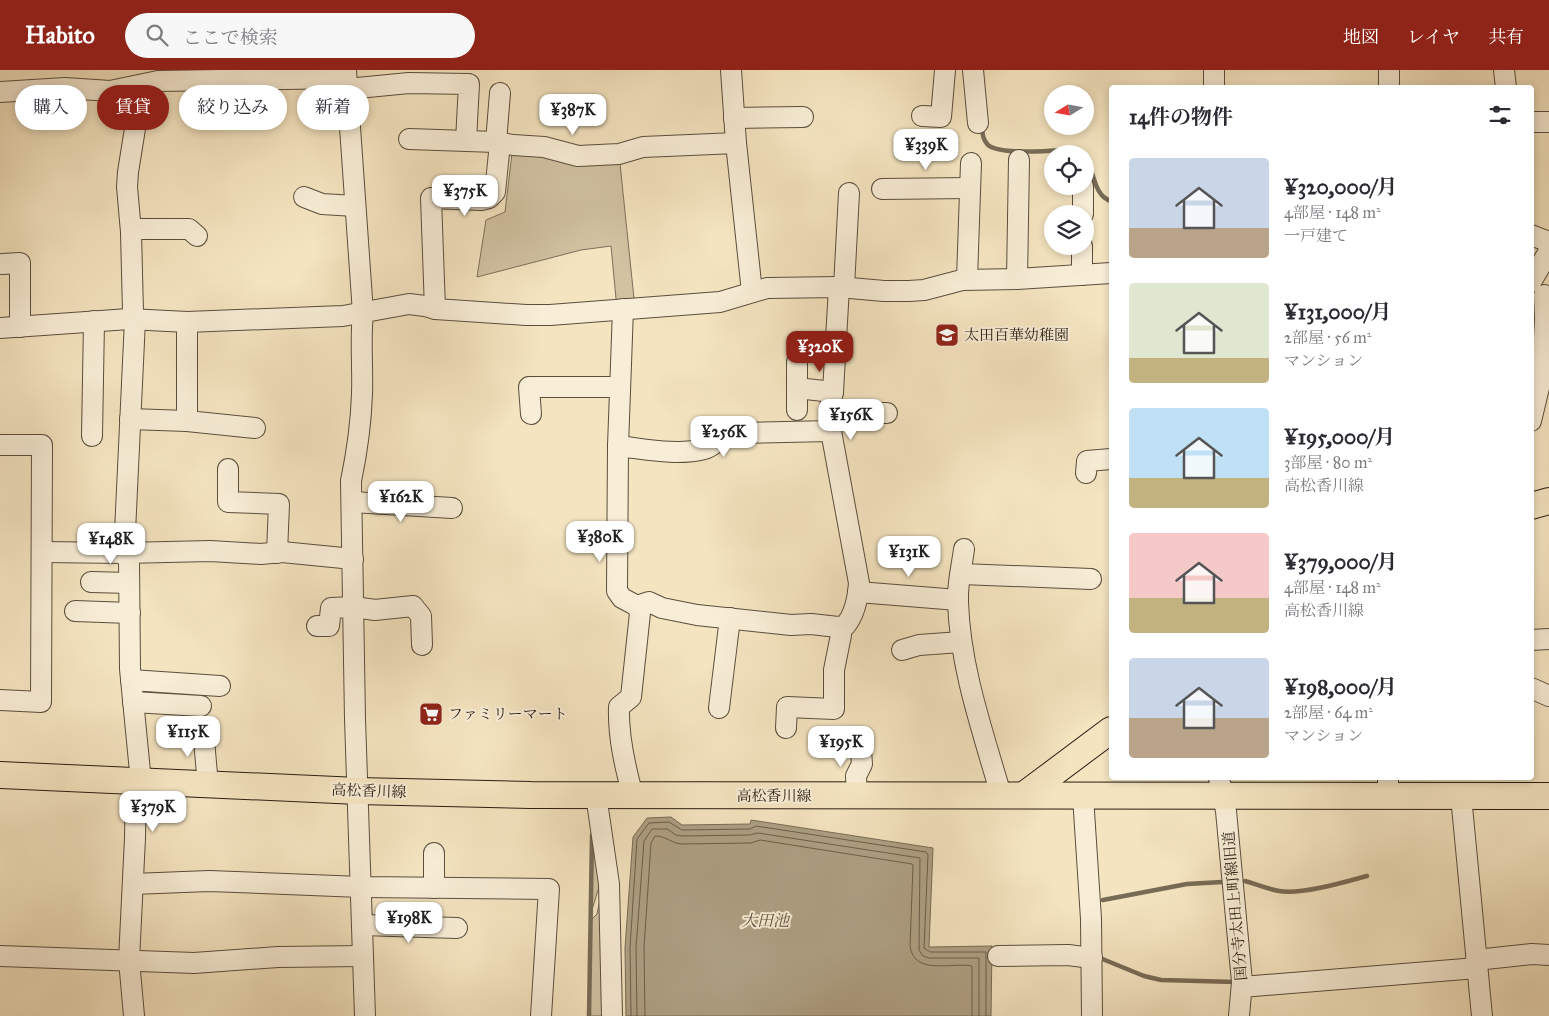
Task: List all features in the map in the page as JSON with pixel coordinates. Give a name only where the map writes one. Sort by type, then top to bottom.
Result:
[{"type":"main road","points":[[1534,505],[1549,501]]},
{"type":"main road","points":[[1013,795],[1109,731]]},
{"type":"main road","name":"高松香川線","points":[[0,776],[358,791],[633,796],[1083,796],[1220,787],[1388,787],[1461,796],[1549,796]]},
{"type":"street","points":[[730,70],[752,292]]},
{"type":"street","points":[[922,116],[941,117],[945,70]]},
{"type":"street","points":[[973,70],[978,123]]},
{"type":"street","points":[[1214,70],[1214,85]]},
{"type":"street","points":[[1389,70],[1389,85]]},
{"type":"street","points":[[1504,70],[1506,85]]},
{"type":"street","points":[[0,92],[66,88],[110,91],[144,80],[158,81],[197,76],[469,84],[466,142]]},
{"type":"street","points":[[346,79],[363,313],[359,444],[351,481],[355,719],[365,1016]]},
{"type":"street","points":[[134,1016],[129,960],[138,782],[131,680],[129,561],[124,553],[135,320],[133,312],[131,232],[127,187],[144,80]]},
{"type":"street","points":[[435,309],[431,198],[481,200],[489,198],[495,192],[500,93]]},
{"type":"street","points":[[734,118],[803,117]]},
{"type":"street","points":[[1534,122],[1549,122]]},
{"type":"street","points":[[409,138],[498,142],[544,147],[578,156],[619,154],[643,147],[736,143]]},
{"type":"street","points":[[1018,279],[1019,160]]},
{"type":"street","points":[[967,279],[971,162]]},
{"type":"street","points":[[882,189],[970,188]]},
{"type":"street","points":[[637,606],[648,602],[671,610],[697,615],[791,625],[811,624],[841,627],[845,626],[849,620],[855,607],[859,583],[830,422],[849,193]]},
{"type":"street","points":[[304,198],[322,204],[355,206]]},
{"type":"street","points":[[131,232],[136,228],[189,229],[197,236]]},
{"type":"street","points":[[1534,236],[1549,242]]},
{"type":"street","points":[[1534,414],[1544,392],[1542,375],[1545,319],[1539,292],[1549,251]]},
{"type":"street","points":[[1082,255],[1082,276]]},
{"type":"street","points":[[2,264],[20,263],[20,327]]},
{"type":"street","points":[[0,328],[94,321],[187,322],[343,316],[409,304],[435,309],[550,315],[720,302],[767,288],[841,287],[909,291],[924,290],[967,279],[1018,279],[1109,273]]},
{"type":"street","points":[[623,309],[618,446],[617,591],[622,598],[637,606],[640,614],[631,697],[619,707],[619,720],[625,767],[633,796]]},
{"type":"street","points":[[92,436],[94,321]]},
{"type":"street","points":[[187,322],[187,421]]},
{"type":"street","points":[[797,362],[797,410]]},
{"type":"street","points":[[530,414],[529,387],[620,387]]},
{"type":"street","points":[[797,388],[833,392]]},
{"type":"street","points":[[618,446],[675,452],[705,449],[725,434],[830,422],[887,413]]},
{"type":"street","points":[[130,419],[187,421],[255,428]]},
{"type":"street","points":[[0,445],[42,445],[41,702],[0,700]]},
{"type":"street","points":[[1086,473],[1087,461],[1109,459]]},
{"type":"street","points":[[228,469],[228,502],[280,504],[277,553]]},
{"type":"street","points":[[352,502],[452,508]]},
{"type":"street","points":[[964,548],[958,600],[962,642],[976,707],[1013,795]]},
{"type":"street","points":[[42,552],[210,551],[277,553],[353,559]]},
{"type":"street","points":[[961,574],[1091,579]]},
{"type":"street","points":[[91,582],[130,583]]},
{"type":"street","points":[[858,592],[958,600]]},
{"type":"street","points":[[317,626],[329,626],[331,608],[354,607],[375,610],[413,606],[421,616],[422,645]]},
{"type":"street","points":[[74,611],[130,613]]},
{"type":"street","points":[[719,708],[730,618]]},
{"type":"street","points":[[786,728],[788,699],[834,708],[834,670],[841,627]]},
{"type":"street","points":[[1534,640],[1549,639]]},
{"type":"street","points":[[902,650],[919,645],[962,642]]},
{"type":"street","points":[[131,680],[220,686]]},
{"type":"street","points":[[1534,689],[1549,696]]},
{"type":"street","points":[[133,702],[201,706]]},
{"type":"street","points":[[203,729],[208,785]]},
{"type":"street","points":[[857,796],[856,776],[862,764],[860,738]]},
{"type":"street","name":"国分寺太田上町線旧道","points":[[1220,787],[1226,811],[1242,983],[1239,1016]]},
{"type":"street","points":[[596,795],[609,884],[612,1016]]},
{"type":"street","points":[[1083,796],[1088,847],[1092,1016]]},
{"type":"street","points":[[1461,796],[1482,1016]]},
{"type":"street","points":[[434,853],[434,888]]},
{"type":"street","points":[[133,884],[209,881],[360,887],[549,889],[541,1016]]},
{"type":"street","points":[[362,925],[457,928]]},
{"type":"street","points":[[1242,983],[1476,964],[1532,954],[1549,955]]},
{"type":"street","points":[[998,956],[1068,955],[1092,958]]},
{"type":"street","points":[[0,956],[194,963],[278,957],[362,956]]},
{"type":"shaded area","points":[[513,145],[619,154],[635,308],[617,309],[611,246],[581,250],[477,277],[486,220],[505,212]]},
{"type":"shaded area","points":[[594,812],[603,874],[591,913]]},
{"type":"shaded area","points":[[604,881],[606,1016],[590,1016],[591,920],[597,914]]},
{"type":"water","name":"大田池","points":[[671,817],[682,825],[750,824],[751,820],[933,848],[929,947],[992,946],[991,1016],[626,1016],[625,948],[633,837],[647,818]]},
{"type":"waterway","points":[[982,127],[985,141],[988,145],[995,148],[1030,152],[1044,151]]},
{"type":"waterway","points":[[1094,179],[1101,194],[1109,200]]},
{"type":"waterway","points":[[589,1016],[592,835]]},
{"type":"waterway","points":[[1245,881],[1288,892],[1323,887],[1367,876]]},
{"type":"waterway","points":[[1103,900],[1187,884],[1222,882]]},
{"type":"waterway","points":[[1100,958],[1144,976],[1161,980],[1236,982]]},
{"type":"place","name":"太田百華幼稚園","points":[[947,335]]},
{"type":"place","name":"ファミリーマート","points":[[431,714]]}]
